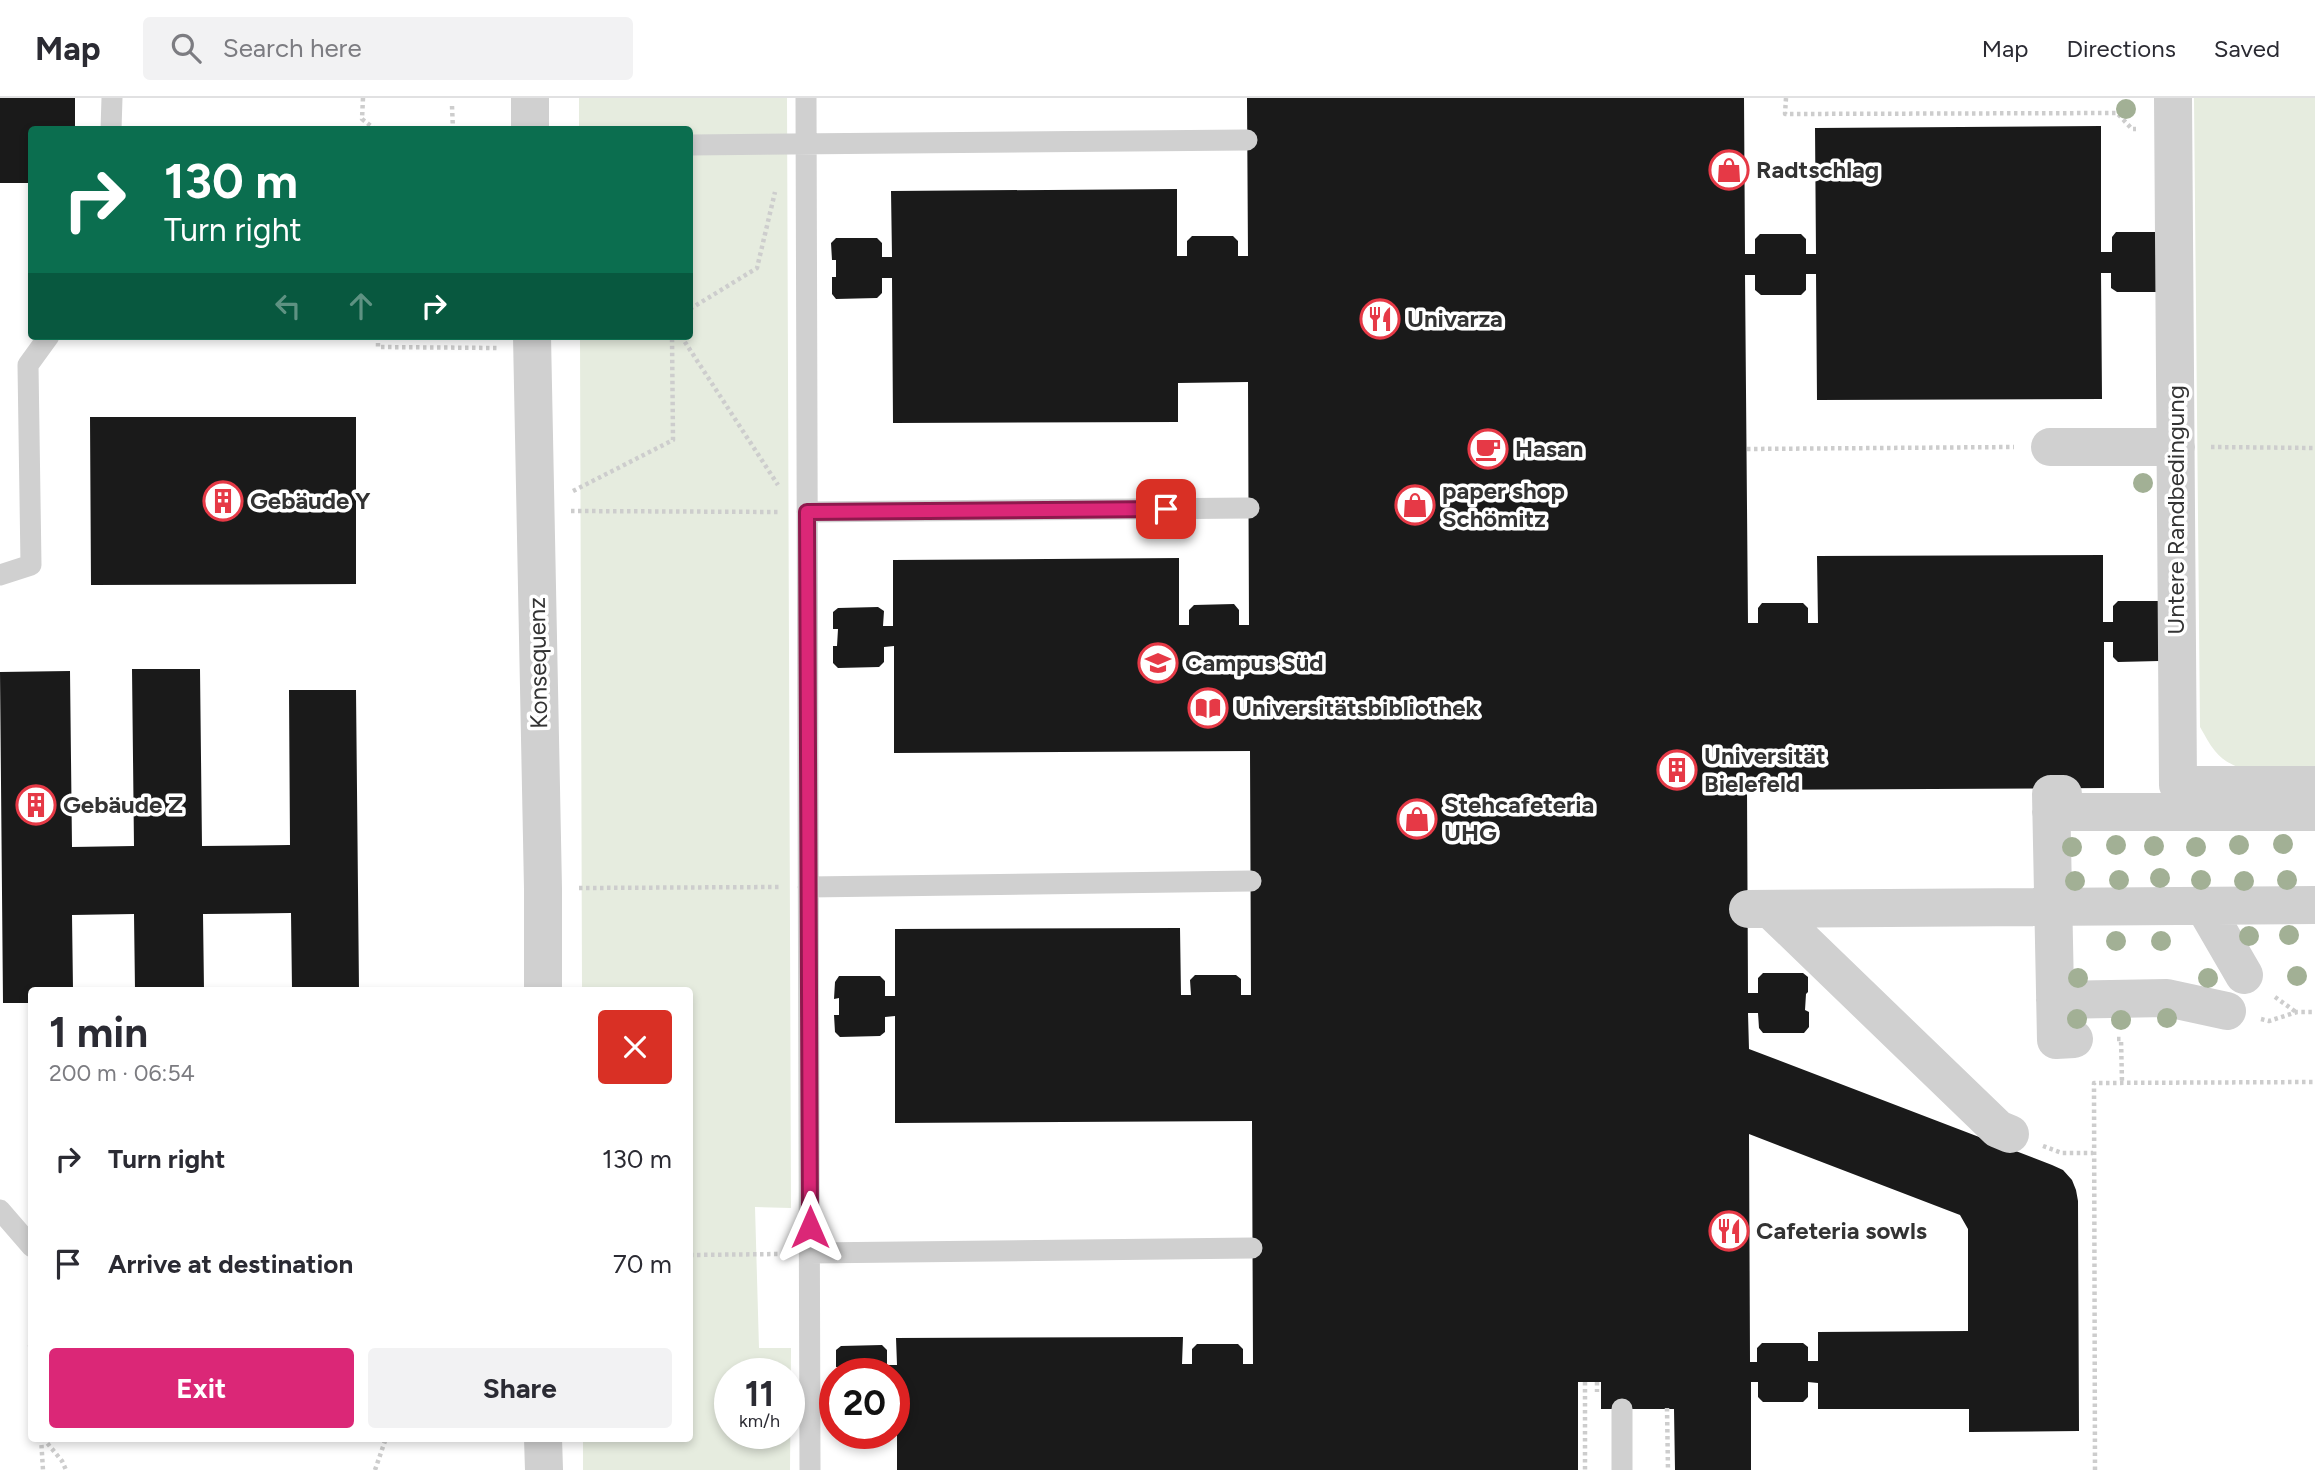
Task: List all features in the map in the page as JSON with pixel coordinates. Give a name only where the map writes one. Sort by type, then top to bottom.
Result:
[{"type":"street","points":[[530,98],[530,126]]},
{"type":"street","name":"Untere Randbedingung","points":[[2173,113],[2178,785]]},
{"type":"street","name":"Konsequenz","points":[[532,342],[543,889],[542,987]]},
{"type":"street","points":[[2050,447],[2176,447]]},
{"type":"street","points":[[2126,794],[2167,793],[2178,785],[2315,785]]},
{"type":"street","points":[[2074,1039],[2056,1040],[2053,907],[2057,803],[2315,812]]},
{"type":"street","points":[[2010,1134],[1998,1129],[1759,909],[2315,905]]},
{"type":"street","points":[[2204,906],[2244,975]]},
{"type":"street","points":[[2055,1000],[2166,998],[2227,1011]]},
{"type":"street","points":[[543,1442],[544,1470]]},
{"type":"lane","points":[[111,126],[112,98]]},
{"type":"lane","points":[[806,98],[797,143],[808,887],[810,1470]]},
{"type":"lane","points":[[693,145],[1247,140]]},
{"type":"lane","points":[[0,575],[31,565],[28,365],[46,340]]},
{"type":"lane","points":[[801,512],[1249,508]]},
{"type":"lane","points":[[808,887],[1251,881]]},
{"type":"lane","points":[[0,1210],[28,1242]]},
{"type":"lane","points":[[810,1253],[1252,1248]]},
{"type":"lane","points":[[1622,1409],[1622,1470]]},
{"type":"path","points":[[363,98],[362,119],[371,126]]},
{"type":"path","points":[[1786,98],[1785,114],[2117,113],[2132,129],[2173,113]]},
{"type":"path","points":[[452,106],[453,126]]},
{"type":"path","points":[[693,307],[757,268],[797,143]]},
{"type":"path","points":[[378,340],[378,347],[532,342]]},
{"type":"path","points":[[535,510],[673,440],[672,340]]},
{"type":"path","points":[[684,340],[801,512]]},
{"type":"path","points":[[1747,449],[2050,447]]},
{"type":"path","points":[[2176,447],[2315,448]]},
{"type":"path","points":[[535,510],[801,512]]},
{"type":"path","points":[[543,889],[808,887]]},
{"type":"path","points":[[2278,1000],[2297,1012]]},
{"type":"path","points":[[2269,1021],[2297,1012],[2315,1012]]},
{"type":"path","points":[[2116,1039],[2121,1039],[2122,1082]]},
{"type":"path","points":[[2095,1470],[2094,1083],[2315,1082]]},
{"type":"path","points":[[2058,1152],[2093,1153]]},
{"type":"path","points":[[693,1255],[810,1253]]},
{"type":"path","points":[[1585,1382],[1585,1470]]},
{"type":"path","points":[[1667,1408],[1668,1470]]},
{"type":"path","points":[[42,1442],[43,1470]]},
{"type":"path","points":[[45,1442],[66,1470]]},
{"type":"path","points":[[375,1470],[385,1442]]},
{"type":"shaded area","points":[[579,98],[787,98],[791,1208],[755,1207],[759,1348],[791,1348],[791,1358],[714,1358],[714,1449],[790,1449],[790,1470],[583,1470],[583,1442],[693,1442],[693,987],[582,987],[580,340],[693,340],[693,126],[579,126]]},
{"type":"shaded area","points":[[2194,98],[2315,98],[2315,773],[2262,773],[2236,766],[2215,751],[2200,727]]},
{"type":"building","points":[[0,98],[75,98],[75,126],[28,126],[28,183],[0,183]]},
{"type":"building","name":"Universität Bielefeld","points":[[1247,98],[1744,98],[1745,254],[1755,254],[1755,239],[1760,234],[1801,234],[1806,239],[1806,254],[1816,254],[1815,128],[2101,126],[2101,252],[2112,252],[2112,237],[2116,232],[2157,232],[2157,292],[2117,292],[2111,288],[2111,273],[2101,273],[2102,399],[1817,400],[1816,274],[1806,274],[1806,290],[1801,295],[1761,295],[1755,290],[1755,275],[1745,275],[1748,623],[1758,623],[1758,608],[1762,603],[1803,603],[1808,608],[1808,623],[1818,623],[1817,556],[2103,555],[2103,622],[2113,622],[2113,606],[2118,601],[2159,601],[2159,661],[2118,662],[2113,657],[2113,642],[2104,642],[2104,788],[1747,790],[1748,993],[1758,993],[1758,978],[1763,973],[1803,973],[1808,977],[1805,1010],[1809,1012],[1809,1027],[1804,1033],[1763,1033],[1759,1028],[1758,1013],[1748,1013],[1749,1049],[2052,1165],[2063,1170],[2072,1180],[2078,1201],[2079,1431],[1969,1432],[1969,1409],[1818,1409],[1818,1383],[1808,1382],[1808,1397],[1803,1402],[1763,1402],[1758,1397],[1758,1382],[1751,1382],[1751,1470],[1675,1470],[1674,1409],[1601,1409],[1601,1382],[1578,1382],[1578,1470],[897,1470],[897,1449],[910,1449],[910,1358],[897,1358],[896,1338],[1183,1337],[1182,1364],[1192,1364],[1192,1349],[1197,1344],[1238,1344],[1243,1349],[1243,1364],[1253,1364],[1252,1121],[895,1123],[895,1016],[885,1017],[885,1032],[880,1036],[840,1037],[835,1032],[834,1015],[839,1015],[839,998],[834,999],[835,982],[839,976],[880,976],[885,981],[885,996],[895,996],[895,929],[1180,928],[1181,995],[1191,995],[1190,980],[1195,975],[1236,975],[1241,979],[1241,995],[1251,995],[1250,751],[894,753],[894,646],[884,647],[884,662],[879,667],[838,668],[833,663],[833,646],[837,646],[838,629],[833,629],[833,612],[838,608],[878,607],[884,611],[883,626],[893,626],[893,560],[1179,558],[1179,625],[1189,625],[1189,610],[1194,605],[1234,604],[1239,610],[1239,625],[1249,625],[1248,382],[1178,383],[1178,422],[893,423],[892,278],[882,278],[882,293],[877,298],[836,299],[832,294],[836,260],[832,260],[831,243],[836,238],[877,238],[882,243],[882,257],[892,257],[891,191],[1177,189],[1177,256],[1187,256],[1187,241],[1192,236],[1233,236],[1238,241],[1238,256],[1248,256]],"holes":[[[1749,1134],[1960,1215],[1968,1229],[1968,1331],[1818,1332],[1818,1361],[1808,1361],[1808,1347],[1803,1343],[1762,1343],[1757,1348],[1757,1362],[1750,1362]]]},
{"type":"building","name":"Gebäude Y","points":[[90,417],[356,417],[356,584],[91,585]]},
{"type":"building","name":"Gebäude Z","points":[[132,669],[200,669],[202,846],[290,845],[289,690],[356,690],[359,987],[292,987],[291,913],[203,914],[204,987],[135,987],[134,914],[72,915],[73,987],[28,987],[28,1003],[3,1003],[0,672],[70,671],[72,847],[134,846]]},
{"type":"building","name":"Universität Bielefeld","points":[[882,1345],[887,1350],[887,1358],[836,1358],[836,1350],[841,1346]]},
{"type":"place","name":"Radtschlag","points":[[1729,170]]},
{"type":"place","name":"Univarza","points":[[1380,319]]},
{"type":"place","name":"Hasan","points":[[1488,449]]},
{"type":"place","name":"Gebäude Y","points":[[223,501]]},
{"type":"place","name":"paper shop Schömitz","points":[[1415,505]]},
{"type":"place","name":"Campus Süd","points":[[1158,663]]},
{"type":"place","name":"Universitätsbibliothek","points":[[1208,708]]},
{"type":"place","name":"Universität Bielefeld","points":[[1677,770]]},
{"type":"place","name":"Gebäude Z","points":[[36,805]]},
{"type":"place","name":"Stehcafeteria UHG","points":[[1417,819]]},
{"type":"place","name":"Cafeteria sowls","points":[[1729,1231]]},
{"type":"route","points":[[810,1227],[807,512],[1166,509]]}]
